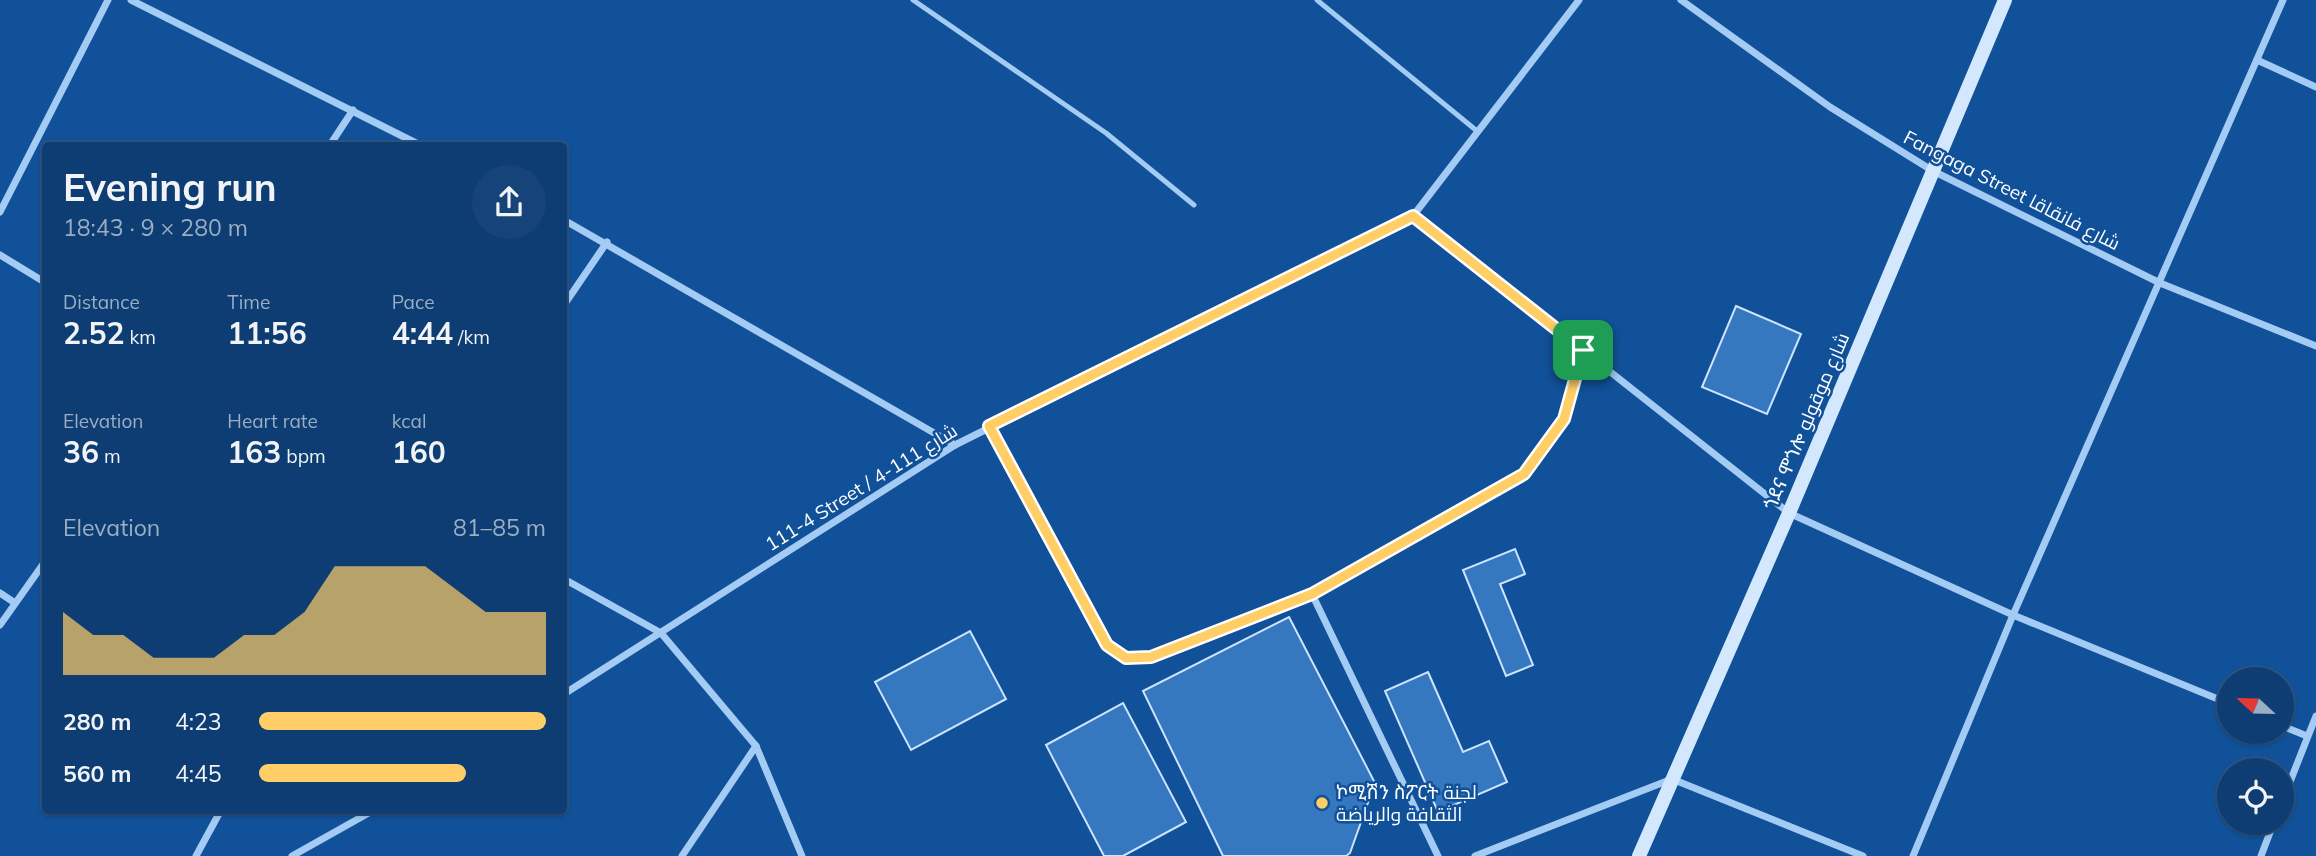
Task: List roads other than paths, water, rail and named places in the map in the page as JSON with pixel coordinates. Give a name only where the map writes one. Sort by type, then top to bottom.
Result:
[{"type":"street","points":[[0,212],[108,0]]},
{"type":"street","points":[[131,0],[414,142]]},
{"type":"street","points":[[1578,0],[1413,216],[1789,513],[2012,615],[2217,699]]},
{"type":"street","name":"Fangaga Street شارع فانقاقا","points":[[1681,0],[1830,107],[1933,171],[2160,283],[2316,346]]},
{"type":"street","name":"ጎደና ሞጎሎ شارع موقولو","points":[[1639,856],[1789,513],[2005,0]]},
{"type":"street","points":[[1913,856],[2012,615],[2283,0]]},
{"type":"street","points":[[2257,60],[2316,87]]},
{"type":"street","points":[[332,142],[353,110]]},
{"type":"street","name":"111-4 Street / شارع 111-4","points":[[567,692],[955,445],[1413,216]]},
{"type":"street","points":[[567,222],[607,242],[955,445]]},
{"type":"street","points":[[567,301],[607,242]]},
{"type":"street","points":[[0,255],[42,281]]},
{"type":"street","points":[[989,426],[1107,645],[1126,658],[1151,657],[1312,594],[1524,474],[1564,419],[1583,350]]},
{"type":"street","points":[[0,625],[42,566]]},
{"type":"street","points":[[567,581],[661,633],[756,746],[802,856]]},
{"type":"street","points":[[0,593],[15,603]]},
{"type":"street","points":[[1312,594],[1438,856]]},
{"type":"street","points":[[2294,770],[2316,716]]},
{"type":"street","points":[[2294,731],[2307,736]]},
{"type":"street","points":[[682,856],[756,746]]},
{"type":"street","points":[[1475,856],[1672,779],[1863,856]]},
{"type":"street","points":[[196,856],[219,814]]},
{"type":"street","points":[[292,856],[367,814]]},
{"type":"street","points":[[2261,856],[2269,835]]},
{"type":"lane","points":[[914,0],[1106,133],[1194,205]]},
{"type":"lane","points":[[1317,0],[1477,131]]},
{"type":"place","name":"ኮሚሽን ስፖርት لجنة الثقافة والرياضة","points":[[1322,803]]}]
